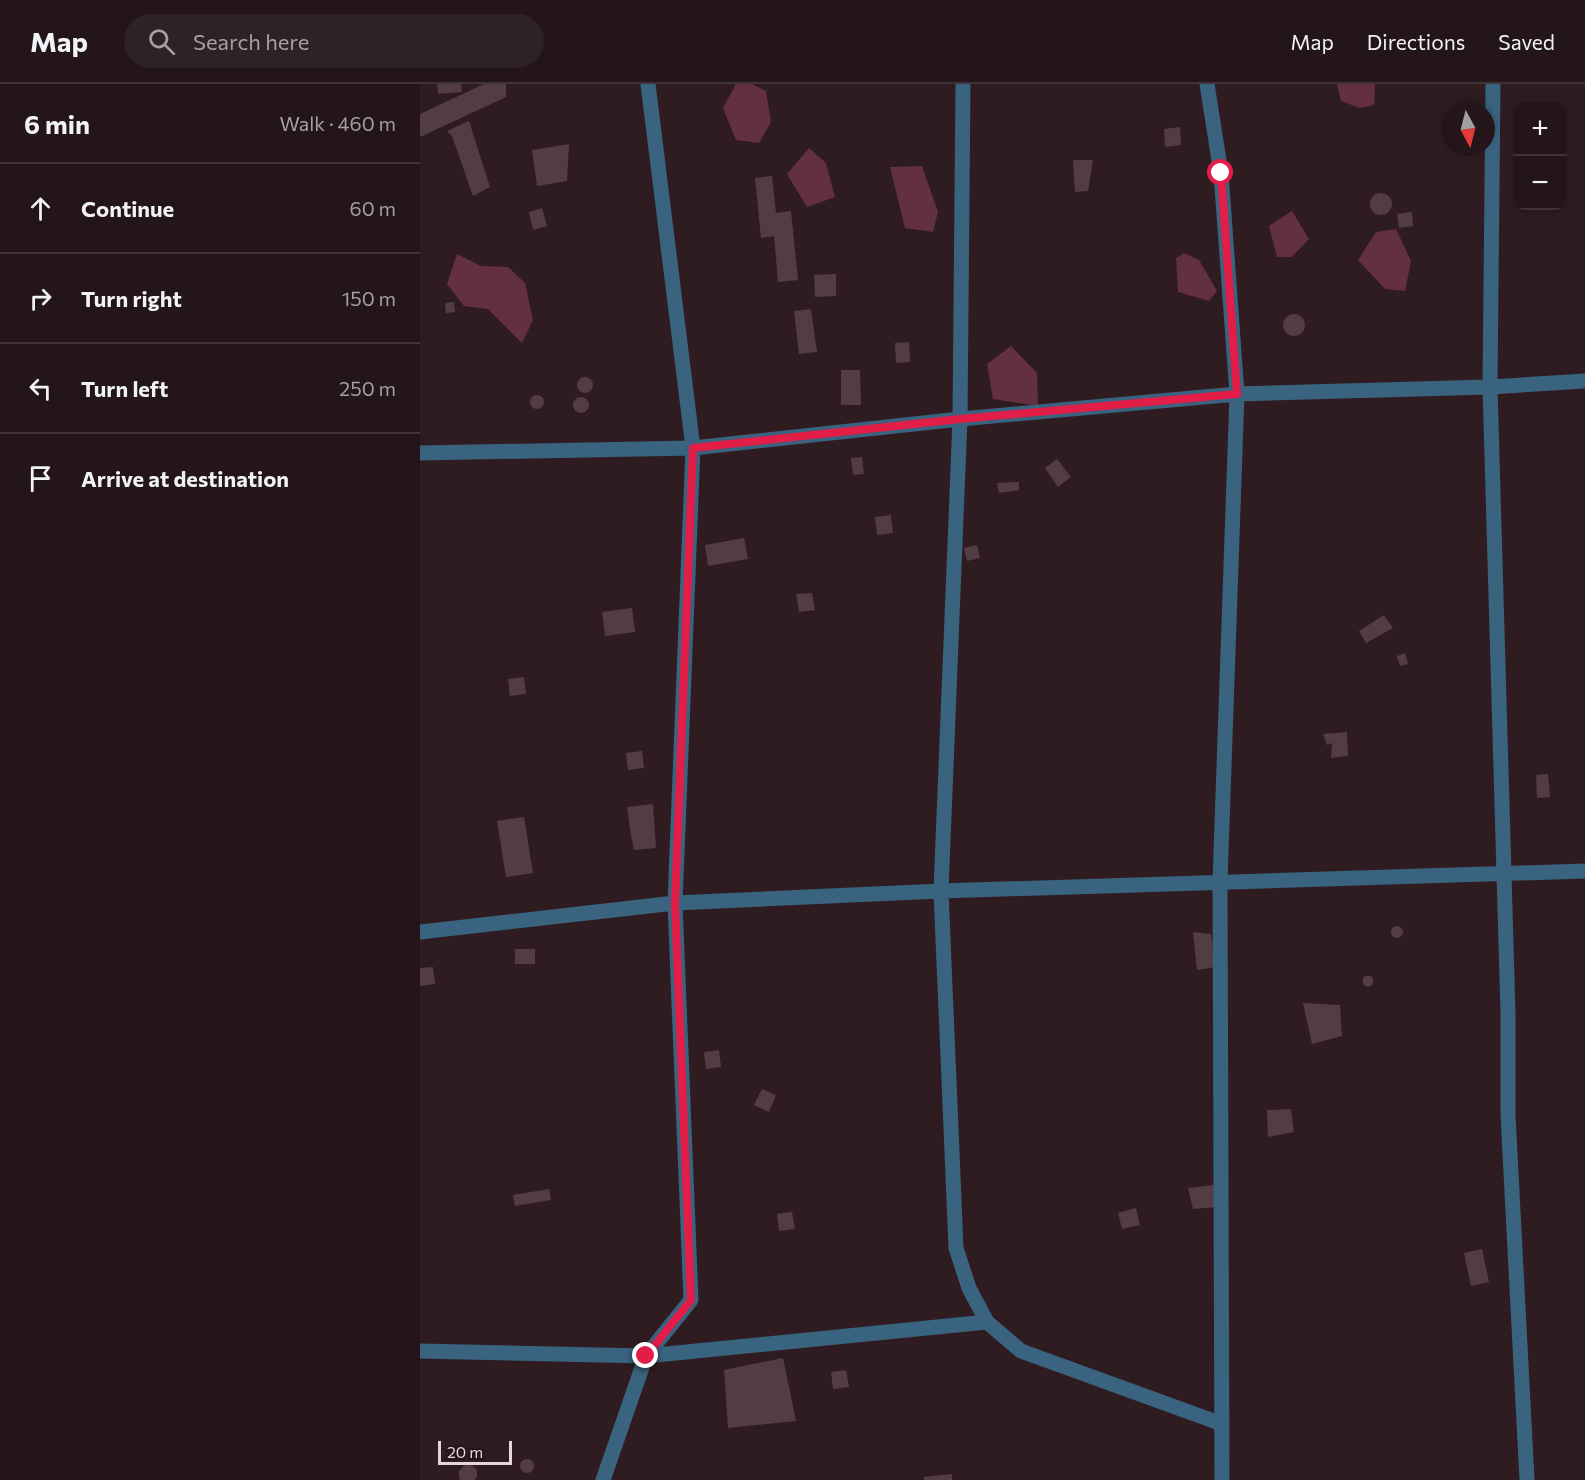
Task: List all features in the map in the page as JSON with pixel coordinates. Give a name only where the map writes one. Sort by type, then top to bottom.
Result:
[{"type":"street","points":[[603,1480],[646,1356],[691,1300],[675,903],[693,448],[648,84]]},
{"type":"street","points":[[963,84],[960,419],[941,891],[956,1248],[969,1288],[987,1322],[1021,1351],[1222,1424]]},
{"type":"street","points":[[1207,84],[1221,173],[1237,394],[1220,881],[1222,1480]]},
{"type":"street","points":[[1493,84],[1490,387],[1508,1013],[1508,1115],[1527,1480]]},
{"type":"street","points":[[420,453],[693,448],[960,419],[1237,394],[1490,387],[1585,381]]},
{"type":"street","points":[[420,932],[675,903],[1220,881],[1585,871]]},
{"type":"street","points":[[420,1351],[646,1356],[987,1322]]},
{"type":"shaded area","points":[[736,84],[752,84],[766,91],[771,122],[759,143],[736,140],[723,108]]},
{"type":"shaded area","points":[[1337,84],[1375,84],[1374,105],[1360,108],[1341,101]]},
{"type":"shaded area","points":[[809,148],[826,163],[835,197],[807,207],[787,174]]},
{"type":"shaded area","points":[[922,166],[938,212],[933,232],[905,228],[890,167]]},
{"type":"shaded area","points":[[1292,211],[1309,239],[1292,257],[1277,257],[1269,226]]},
{"type":"shaded area","points":[[1396,229],[1411,261],[1405,291],[1385,289],[1358,260],[1376,232]]},
{"type":"shaded area","points":[[1184,253],[1199,260],[1217,291],[1209,301],[1178,292],[1176,258]]},
{"type":"shaded area","points":[[457,254],[481,266],[508,267],[525,283],[533,320],[522,343],[488,309],[464,306],[447,284]]},
{"type":"shaded area","points":[[1011,346],[1037,373],[1038,406],[993,399],[987,364]]},
{"type":"building","points":[[437,84],[461,84],[462,92],[438,94]]},
{"type":"building","points":[[484,84],[506,84],[506,97],[420,137],[420,114]]},
{"type":"building","points":[[469,121],[490,187],[473,196],[452,136],[447,131]]},
{"type":"building","points":[[1180,127],[1181,145],[1165,147],[1164,129]]},
{"type":"building","points":[[569,144],[567,181],[537,186],[532,150]]},
{"type":"building","points":[[1073,160],[1093,160],[1088,191],[1075,192]]},
{"type":"building","points":[[772,176],[776,213],[791,211],[798,280],[778,282],[774,236],[761,238],[755,178]]},
{"type":"building","points":[[1381,193],[1389,196],[1392,204],[1389,212],[1381,215],[1373,212],[1370,204],[1373,196]]},
{"type":"building","points":[[542,208],[547,226],[533,230],[529,212]]},
{"type":"building","points":[[1412,212],[1413,226],[1399,228],[1397,214]]},
{"type":"building","points":[[836,274],[836,296],[815,297],[814,275]]},
{"type":"building","points":[[454,302],[455,312],[446,313],[445,303]]},
{"type":"building","points":[[811,309],[817,352],[799,354],[794,311]]},
{"type":"building","points":[[1294,314],[1302,317],[1305,325],[1302,333],[1294,336],[1286,333],[1283,325],[1286,317]]},
{"type":"building","points":[[909,342],[910,362],[896,363],[895,343]]},
{"type":"building","points":[[841,370],[860,370],[861,405],[841,405]]},
{"type":"building","points":[[585,377],[593,385],[585,393],[577,385]]},
{"type":"building","points":[[534,395],[540,395],[544,402],[540,409],[534,409],[530,405],[530,399]]},
{"type":"building","points":[[581,397],[589,405],[581,413],[573,405]]},
{"type":"building","points":[[862,457],[864,474],[853,475],[851,458]]},
{"type":"building","points":[[1057,459],[1071,477],[1058,487],[1045,468]]},
{"type":"building","points":[[1019,482],[1019,490],[999,493],[997,483]]},
{"type":"building","points":[[891,515],[893,533],[877,535],[875,517]]},
{"type":"building","points":[[744,538],[748,559],[708,566],[705,545]]},
{"type":"building","points":[[977,545],[980,558],[967,561],[964,548]]},
{"type":"building","points":[[812,593],[815,610],[799,612],[796,594]]},
{"type":"building","points":[[632,608],[635,632],[605,636],[602,612]]},
{"type":"building","points":[[1384,615],[1393,628],[1366,643],[1359,631]]},
{"type":"building","points":[[1405,653],[1408,664],[1400,666],[1397,656]]},
{"type":"building","points":[[524,677],[526,694],[510,696],[508,679]]},
{"type":"building","points":[[1347,732],[1348,756],[1331,758],[1332,743],[1327,745],[1323,734]]},
{"type":"building","points":[[642,751],[644,768],[628,770],[626,753]]},
{"type":"building","points":[[1548,774],[1550,797],[1537,798],[1536,775]]},
{"type":"building","points":[[653,804],[656,848],[634,850],[627,807]]},
{"type":"building","points":[[524,817],[533,873],[506,877],[497,821]]},
{"type":"building","points":[[1399,926],[1403,932],[1399,938],[1395,938],[1391,930]]},
{"type":"building","points":[[1193,932],[1211,934],[1215,967],[1197,970]]},
{"type":"building","points":[[515,949],[535,949],[535,964],[515,964]]},
{"type":"building","points":[[433,967],[435,984],[420,986],[420,968]]},
{"type":"building","points":[[1368,975],[1374,981],[1368,987],[1362,981]]},
{"type":"building","points":[[1303,1003],[1340,1005],[1342,1036],[1312,1044]]},
{"type":"building","points":[[719,1050],[721,1067],[706,1069],[704,1052]]},
{"type":"building","points":[[762,1089],[776,1095],[769,1112],[754,1105]]},
{"type":"building","points":[[1291,1109],[1294,1132],[1268,1137],[1267,1110]]},
{"type":"building","points":[[1214,1185],[1217,1207],[1193,1209],[1188,1188]]},
{"type":"building","points":[[549,1189],[551,1200],[515,1206],[513,1195]]},
{"type":"building","points":[[1136,1208],[1140,1225],[1122,1229],[1118,1213]]},
{"type":"building","points":[[792,1212],[795,1229],[779,1231],[777,1214]]},
{"type":"building","points":[[1482,1249],[1489,1282],[1471,1286],[1464,1253]]},
{"type":"building","points":[[783,1358],[796,1421],[728,1428],[724,1370]]},
{"type":"building","points":[[846,1370],[849,1387],[833,1389],[831,1372]]},
{"type":"building","points":[[527,1459],[532,1461],[534,1466],[532,1471],[527,1473],[522,1471],[520,1466],[522,1461]]},
{"type":"building","points":[[466,1464],[477,1470],[475,1480],[460,1480],[459,1471]]},
{"type":"building","points":[[952,1474],[952,1480],[924,1480],[924,1477]]},
{"type":"route","points":[[646,1356],[691,1300],[675,903],[693,448],[960,419],[1237,394],[1221,173]]}]
